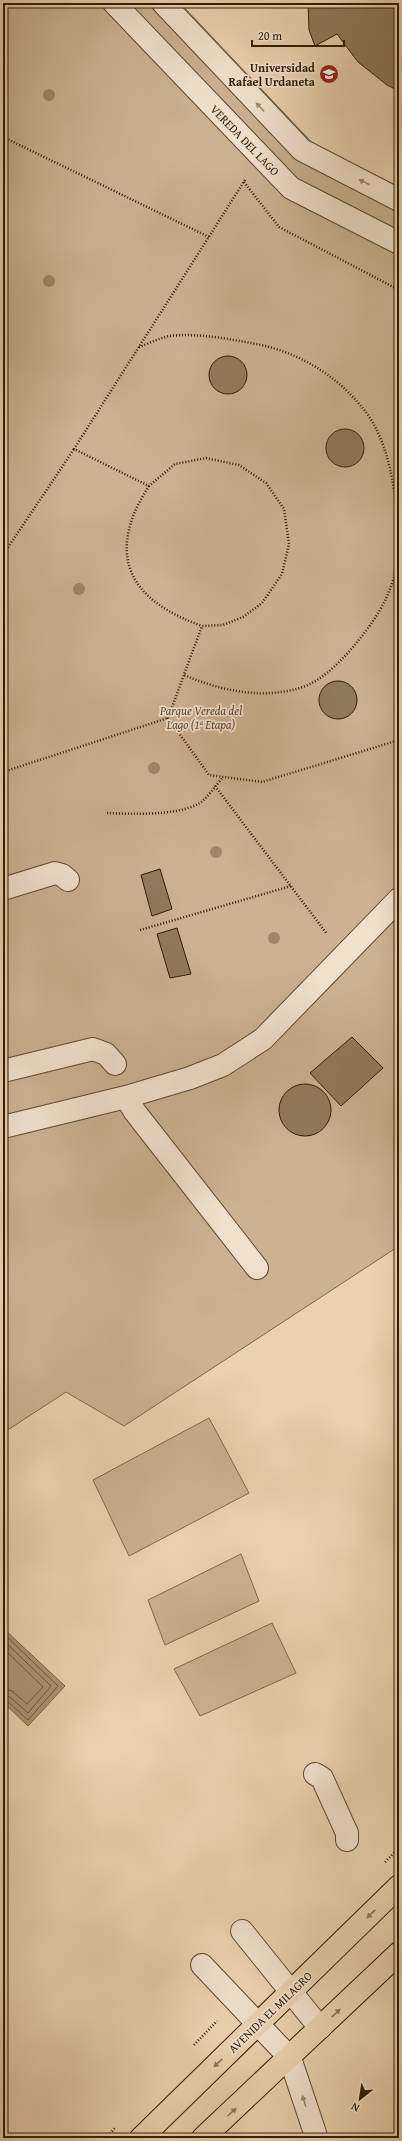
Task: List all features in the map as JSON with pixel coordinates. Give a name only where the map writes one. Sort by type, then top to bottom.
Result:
[{"type":"main road","name":"AVENIDA EL MILAGRO","points":[[141,2138],[399,1886]]},
{"type":"main road","points":[[203,2138],[290,2058],[399,1953]]},
{"type":"street","name":"VEREDA DEL LAGO","points":[[114,3],[290,188],[399,244]]},
{"type":"street","points":[[163,3],[302,150],[399,200]]},
{"type":"street","points":[[3,889],[55,873],[62,875],[68,880]]},
{"type":"street","points":[[3,1127],[126,1097],[190,1078],[223,1064],[262,1039],[399,899]]},
{"type":"street","points":[[3,1071],[93,1049],[106,1054],[115,1064]]},
{"type":"street","points":[[126,1097],[134,1112],[257,1268]]},
{"type":"street","points":[[315,1774],[322,1778],[347,1833],[347,1840]]},
{"type":"street","points":[[242,1931],[292,1991],[320,2028]]},
{"type":"street","points":[[202,1965],[290,2058],[315,2133],[314,2138]]},
{"type":"path","points":[[3,137],[209,237]]},
{"type":"path","points":[[3,555],[74,449],[244,182],[279,226],[399,290]]},
{"type":"path","points":[[139,347],[167,336],[204,335],[259,344],[294,354],[344,388],[366,412],[382,442],[392,474],[397,504],[398,551],[394,577],[382,608],[348,654],[328,672],[304,686],[288,690],[238,692],[205,684],[184,675]]},
{"type":"path","points":[[74,449],[149,486]]},
{"type":"path","points":[[206,458],[239,465],[266,483],[284,509],[289,544],[282,574],[262,603],[243,617],[223,625],[202,626],[177,617],[150,599],[138,585],[131,569],[127,554],[128,532],[132,517],[149,486],[175,464],[206,458]]},
{"type":"path","points":[[168,718],[202,626]]},
{"type":"path","points":[[3,772],[168,718]]},
{"type":"path","points":[[168,718],[209,775],[262,782],[399,740]]},
{"type":"path","points":[[106,813],[140,814],[173,811],[199,804],[223,777]]},
{"type":"path","points":[[215,786],[328,935]]},
{"type":"path","points":[[140,930],[291,886]]},
{"type":"green space","name":"Parque Vereda del Lago (1ª Etapa)","points":[[3,3],[180,3],[320,151],[399,187],[399,1246],[124,1426],[66,1392],[3,1433]]},
{"type":"green space","points":[[209,1418],[249,1493],[129,1556],[93,1480]]},
{"type":"green space","points":[[241,1554],[259,1601],[165,1645],[148,1600]]},
{"type":"green space","points":[[272,1623],[296,1673],[200,1716],[174,1669]]},
{"type":"water","points":[[3,1628],[65,1686],[28,1726],[3,1702]]},
{"type":"building","points":[[308,3],[399,3],[399,91],[387,85],[358,62],[337,34],[315,46],[309,30]]},
{"type":"building","points":[[224,356],[232,356],[242,361],[246,368],[246,382],[242,389],[232,394],[224,394],[214,389],[212,386],[209,379],[209,371],[214,361],[217,359]]},
{"type":"building","points":[[341,429],[349,429],[359,434],[363,441],[363,455],[359,462],[349,467],[341,467],[331,462],[329,459],[326,452],[326,444],[331,434],[334,432]]},
{"type":"building","points":[[334,681],[342,681],[352,686],[356,693],[356,707],[352,714],[342,719],[334,719],[324,714],[322,711],[319,704],[319,696],[324,686],[327,684]]},
{"type":"building","points":[[160,869],[172,909],[152,916],[141,875]]},
{"type":"building","points":[[177,928],[191,974],[170,978],[157,934]]},
{"type":"building","points":[[352,1037],[383,1068],[341,1106],[310,1073]]},
{"type":"building","points":[[305,1084],[319,1088],[327,1096],[331,1110],[327,1124],[319,1132],[305,1136],[291,1132],[283,1124],[279,1110],[283,1096],[291,1088]]},
{"type":"place","name":"Universidad Rafael Urdaneta","points":[[329,74]]}]
